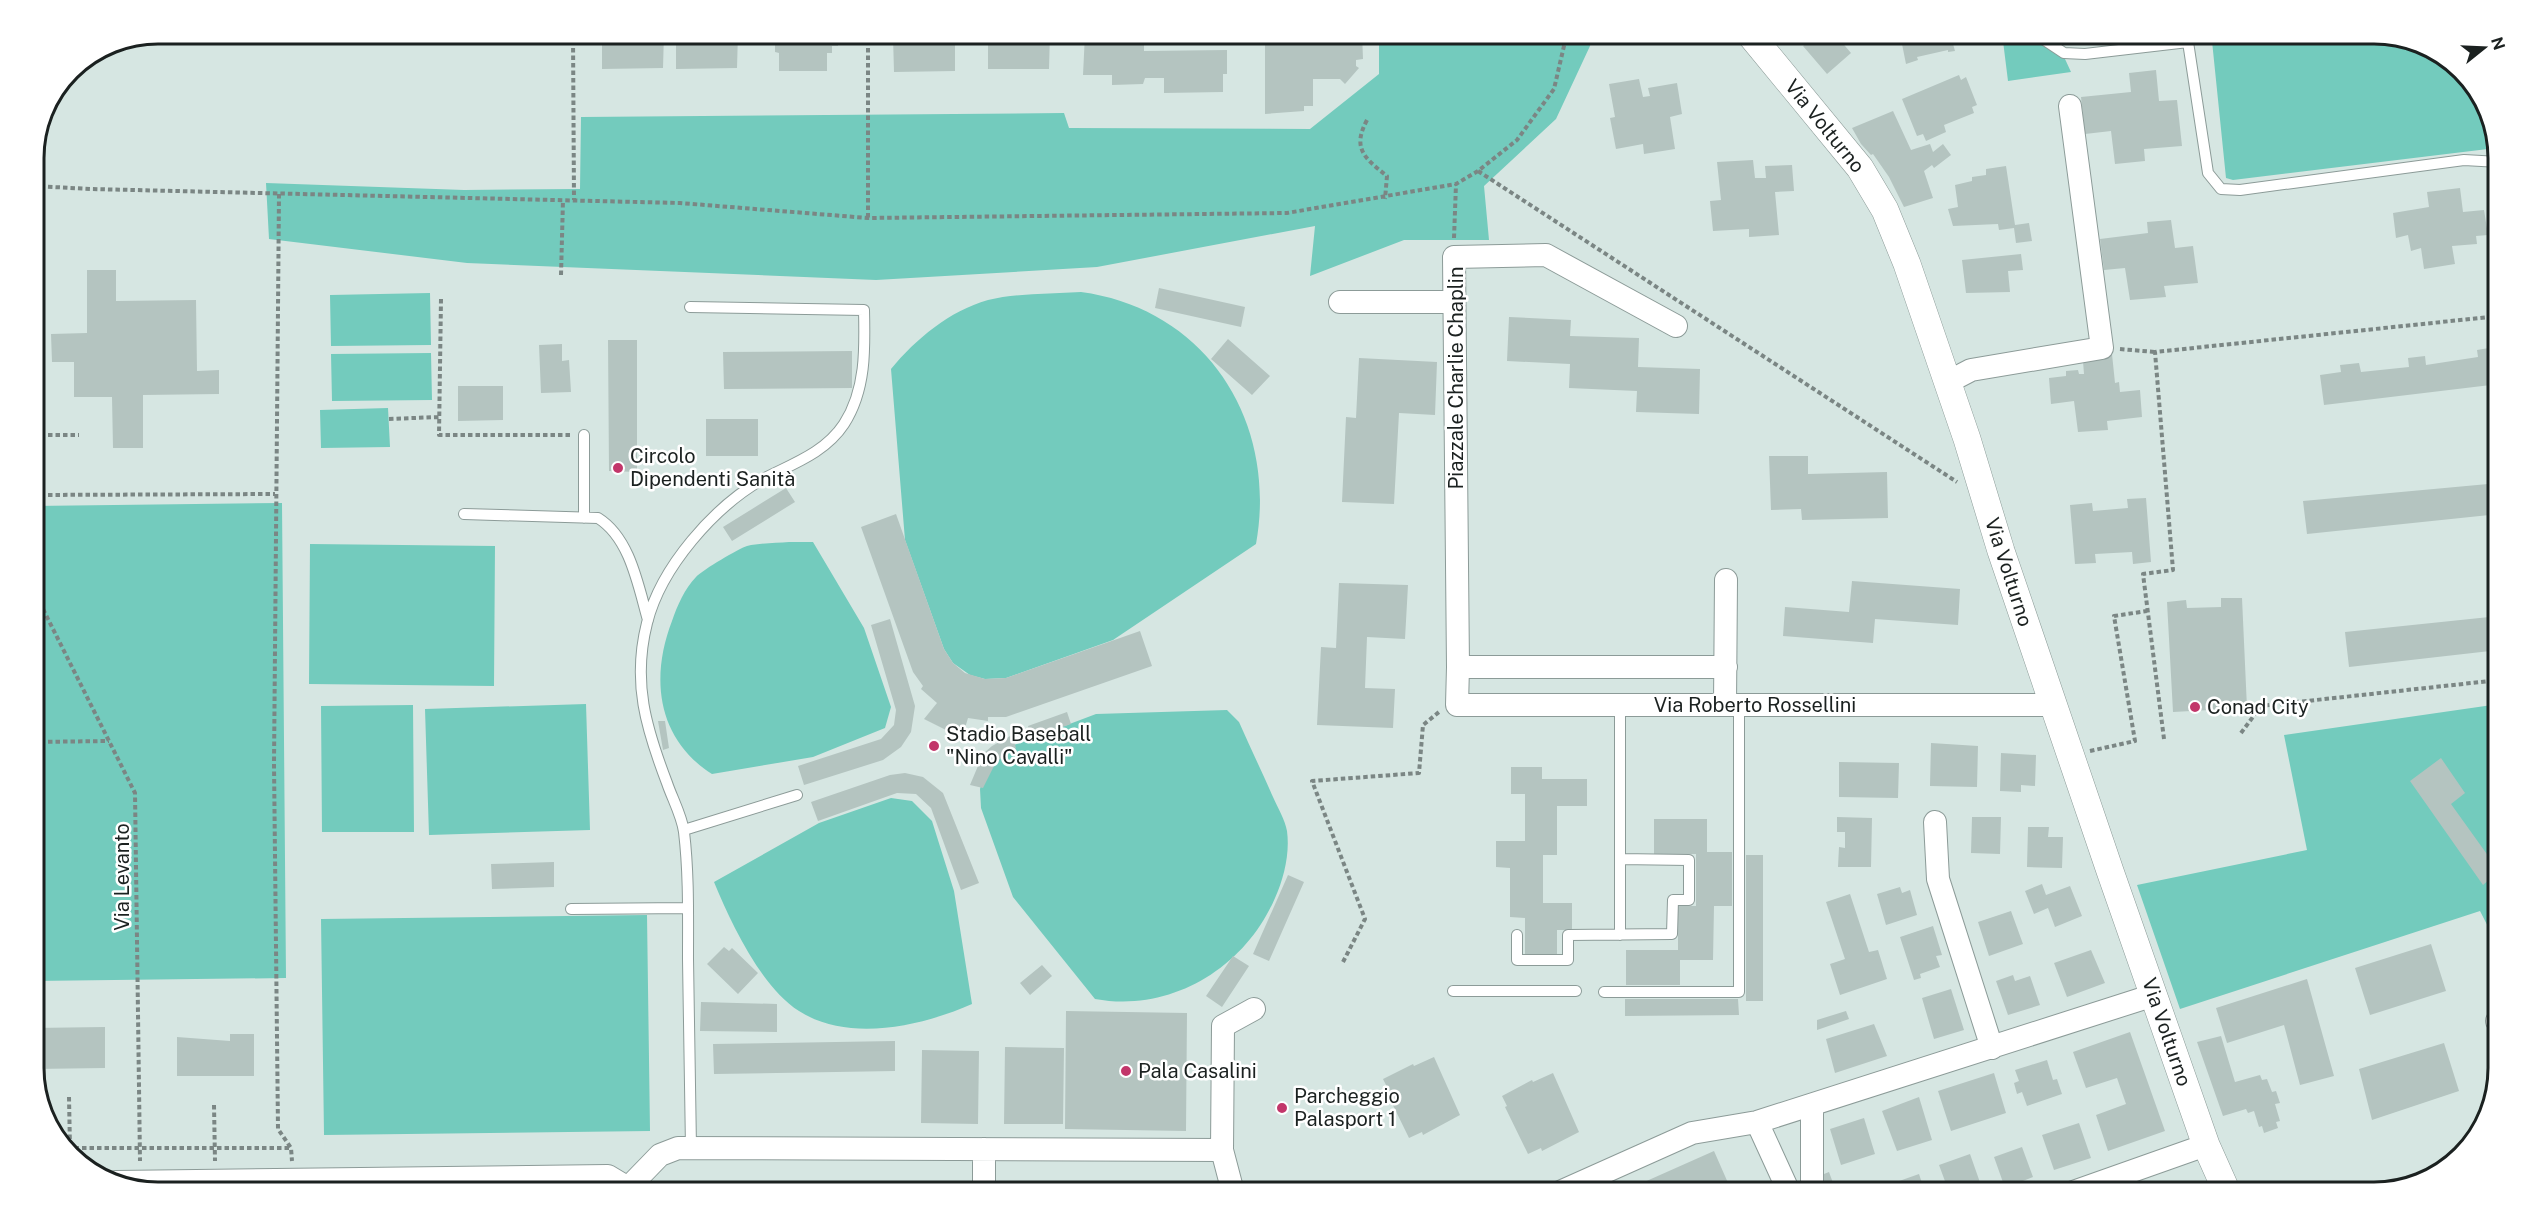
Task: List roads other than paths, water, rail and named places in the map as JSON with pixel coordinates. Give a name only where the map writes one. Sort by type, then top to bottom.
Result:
[{"type":"street","name":"Via Volturno","points":[[1758,44],[1843,146],[1872,187],[1901,247],[1948,382],[2001,551],[2070,755],[2206,1145],[2223,1182]]},
{"type":"street","points":[[1948,382],[1971,370],[2102,348],[2070,106]]},
{"type":"street","name":"Piazzale Charlie Chaplin","points":[[1457,705],[1454,257],[1546,255],[1676,326]]},
{"type":"street","points":[[1340,302],[1454,302]]},
{"type":"street","points":[[1726,580],[1726,667],[1732,705]]},
{"type":"street","points":[[1458,667],[1726,667]]},
{"type":"street","name":"Via Roberto Rossellini","points":[[1457,705],[2053,705]]},
{"type":"street","points":[[1935,822],[1938,879],[1992,1048]]},
{"type":"street","points":[[1582,1182],[1692,1132],[1757,1122],[2154,995]]},
{"type":"street","points":[[1230,1182],[1222,1150],[1223,1026],[1254,1009]]},
{"type":"street","points":[[1812,1105],[1812,1182]]},
{"type":"street","points":[[1757,1122],[1784,1182]]},
{"type":"street","name":"Via Volturno","points":[[2206,1145],[2208,1168],[2213,1182]]},
{"type":"street","points":[[2101,1182],[2206,1145]]},
{"type":"street","points":[[637,1182],[660,1155],[678,1148],[1222,1150]]},
{"type":"street","points":[[984,1149],[984,1182]]},
{"type":"street","points":[[395,1182],[608,1176],[617,1182]]},
{"type":"street","points":[[157,1182],[216,1182]]},
{"type":"lane","points":[[2050,44],[2064,53],[2085,54],[2171,44]]},
{"type":"lane","points":[[2188,44],[2208,173],[2221,189],[2240,190],[2464,160],[2488,161]]},
{"type":"lane","points":[[690,307],[864,310],[864,360],[853,407],[837,433],[811,456],[764,479],[717,511],[681,556],[657,597],[648,620],[640,673],[647,729],[684,830],[691,1148]]},
{"type":"lane","points":[[584,435],[584,518]]},
{"type":"lane","points":[[464,514],[598,518],[608,525],[622,541],[648,620]]},
{"type":"lane","points":[[1620,705],[1620,935]]},
{"type":"lane","points":[[1604,992],[1739,992],[1732,705]]},
{"type":"lane","points":[[684,830],[797,795]]},
{"type":"lane","points":[[1517,935],[1517,960],[1568,960],[1568,935],[1672,934],[1672,900],[1689,900],[1689,860],[1620,859]]},
{"type":"lane","points":[[571,909],[687,908]]},
{"type":"lane","points":[[1453,991],[1576,992]]},
{"type":"place","name":"Circolo Dipendenti Sanità","points":[[618,468]]},
{"type":"place","name":"Conad City","points":[[2195,707]]},
{"type":"place","name":"Stadio Baseball \"Nino Cavalli\"","points":[[934,746]]},
{"type":"place","name":"Pala Casalini","points":[[1126,1071]]},
{"type":"place","name":"Parcheggio Palasport 1","points":[[1282,1108]]}]
